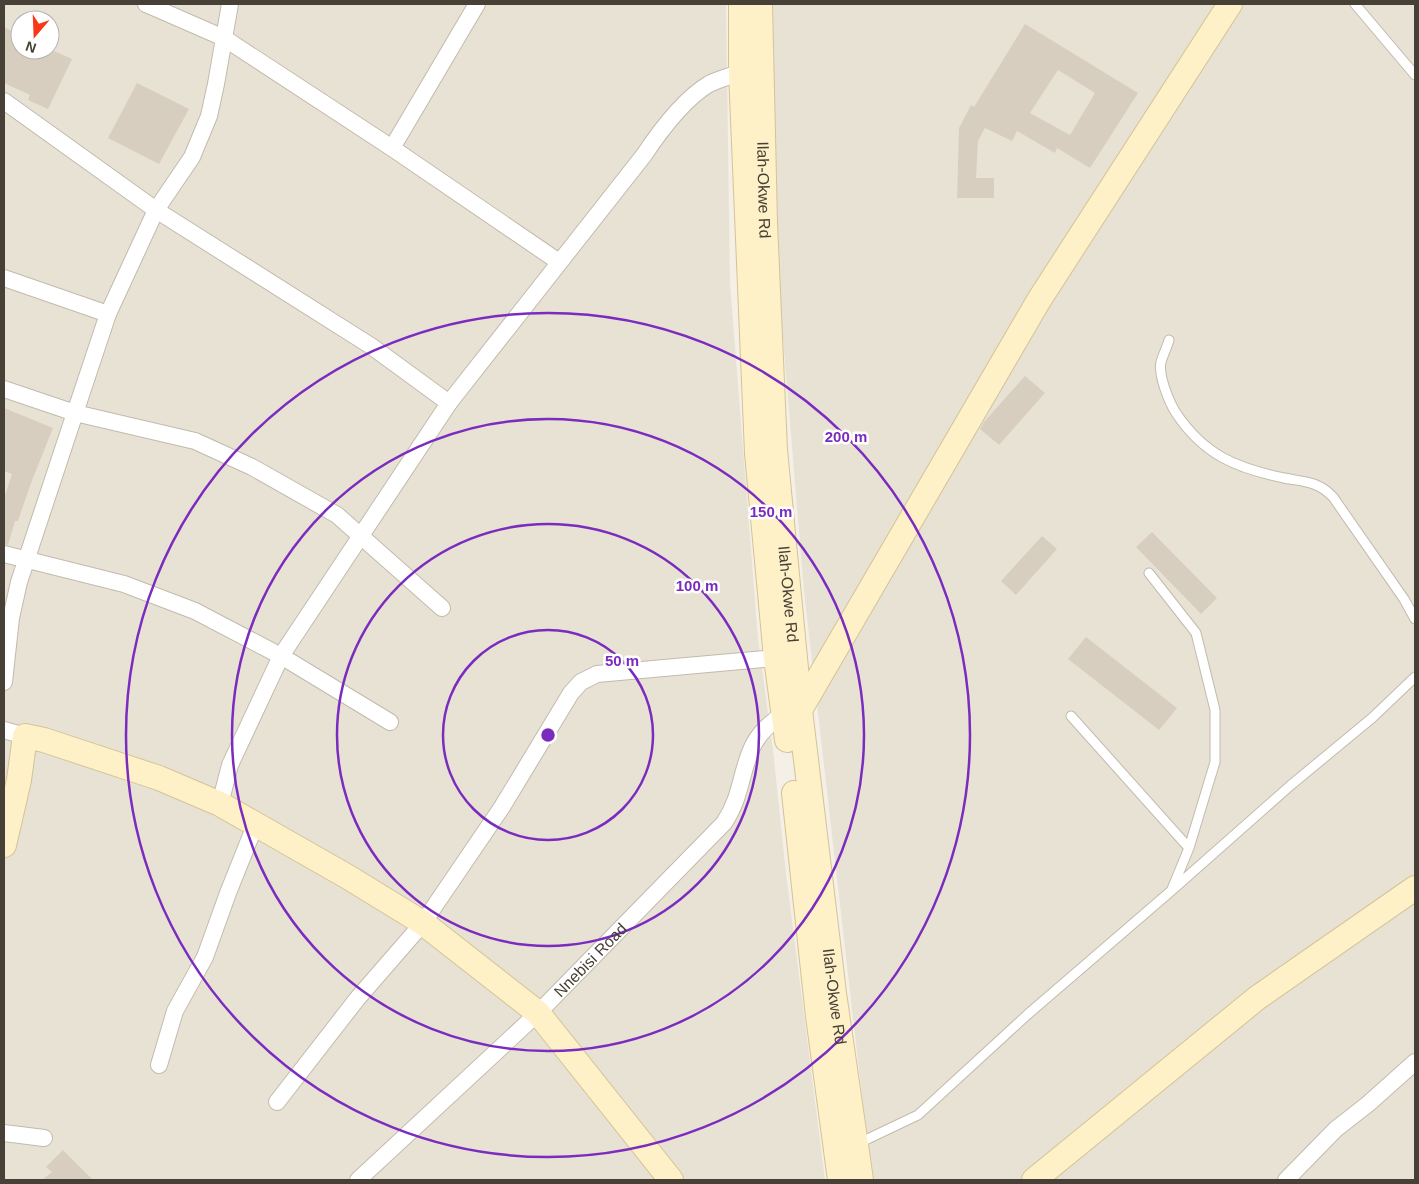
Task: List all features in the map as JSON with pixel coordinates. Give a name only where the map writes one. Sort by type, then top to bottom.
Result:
[{"type":"main road","points":[[741,4],[757,453],[776,658],[792,712],[818,1016],[840,1180]]},
{"type":"main road","name":"Ilah-Okwe Rd","points":[[760,4],[765,223],[775,450],[792,712],[861,1180]]},
{"type":"main road","points":[[792,712],[1040,300],[1230,4]]},
{"type":"main road","points":[[4,845],[19,780],[14,733],[44,740],[159,778],[220,804],[256,823],[423,923],[538,1013],[671,1180]]},
{"type":"main road","points":[[1034,1180],[1256,998],[1415,888]]},
{"type":"street","points":[[146,4],[224,38],[392,148],[559,262]]},
{"type":"street","points":[[4,682],[11,618],[19,582],[108,314],[156,210],[192,157],[209,116],[230,4]]},
{"type":"street","points":[[392,148],[477,4]]},
{"type":"street","points":[[220,804],[230,765],[280,656],[449,403],[644,155],[660,130],[709,84],[742,72]]},
{"type":"street","points":[[4,101],[156,210],[371,346],[449,403]]},
{"type":"street","points":[[4,278],[108,314]]},
{"type":"street","points":[[4,388],[75,413],[195,441],[252,467],[337,515],[442,608]]},
{"type":"street","points":[[4,554],[124,584],[196,611],[280,656],[390,722]]},
{"type":"street","points":[[277,1102],[357,999],[423,923],[502,807],[572,693],[581,682],[597,674],[776,658]]},
{"type":"street","name":"Nnebisi Road","points":[[358,1180],[538,1013],[724,823],[734,804],[754,742],[771,721],[792,712]]},
{"type":"street","points":[[159,1065],[175,1011],[205,957],[256,823]]},
{"type":"street","points":[[1286,1180],[1336,1129],[1368,1104],[1415,1062]]},
{"type":"street","points":[[4,1134],[44,1138]]},
{"type":"lane","points":[[1355,4],[1415,75]]},
{"type":"lane","points":[[1169,340],[1161,363],[1161,371],[1170,404],[1184,424],[1211,451],[1228,462],[1269,474],[1313,483],[1325,489],[1333,497],[1404,598],[1415,619]]},
{"type":"lane","points":[[1149,573],[1196,634],[1215,710],[1215,762],[1189,848],[1171,892]]},
{"type":"lane","points":[[857,1144],[918,1115],[1026,1015],[1171,892],[1291,785],[1372,718],[1415,677]]},
{"type":"lane","points":[[1071,716],[1189,848]]},
{"type":"shaded area","points":[[4,4],[726,4],[730,283],[758,639],[825,1180],[4,1180]]},
{"type":"shaded area","points":[[772,4],[1415,4],[1415,1180],[874,1180],[863,1105],[804,591],[776,255]]},
{"type":"building","points":[[1025,24],[1138,93],[1090,168],[1057,148],[1055,153],[1017,131],[1012,141],[985,128],[978,141],[976,178],[994,178],[994,198],[957,198],[959,128],[971,105],[974,107]],"holes":[[[1058,70],[1095,93],[1070,135],[1030,113]]]},
{"type":"building","points":[[4,27],[10,30],[10,60],[60,60],[60,54],[72,59],[48,109],[28,100],[30,95],[4,83]]},
{"type":"building","points":[[137,83],[189,109],[159,164],[108,138]]},
{"type":"building","points":[[1025,376],[1045,393],[999,445],[980,429]]},
{"type":"building","points":[[4,408],[53,428],[18,521],[15,521],[8,545],[4,544],[4,498],[12,474],[4,471]]},
{"type":"building","points":[[1152,532],[1217,598],[1201,614],[1136,547]]},
{"type":"building","points":[[1042,536],[1057,549],[1016,595],[1001,581]]},
{"type":"building","points":[[1086,637],[1177,708],[1159,730],[1068,659]]},
{"type":"building","points":[[63,1150],[93,1180],[42,1180],[52,1172],[46,1167]]}]
